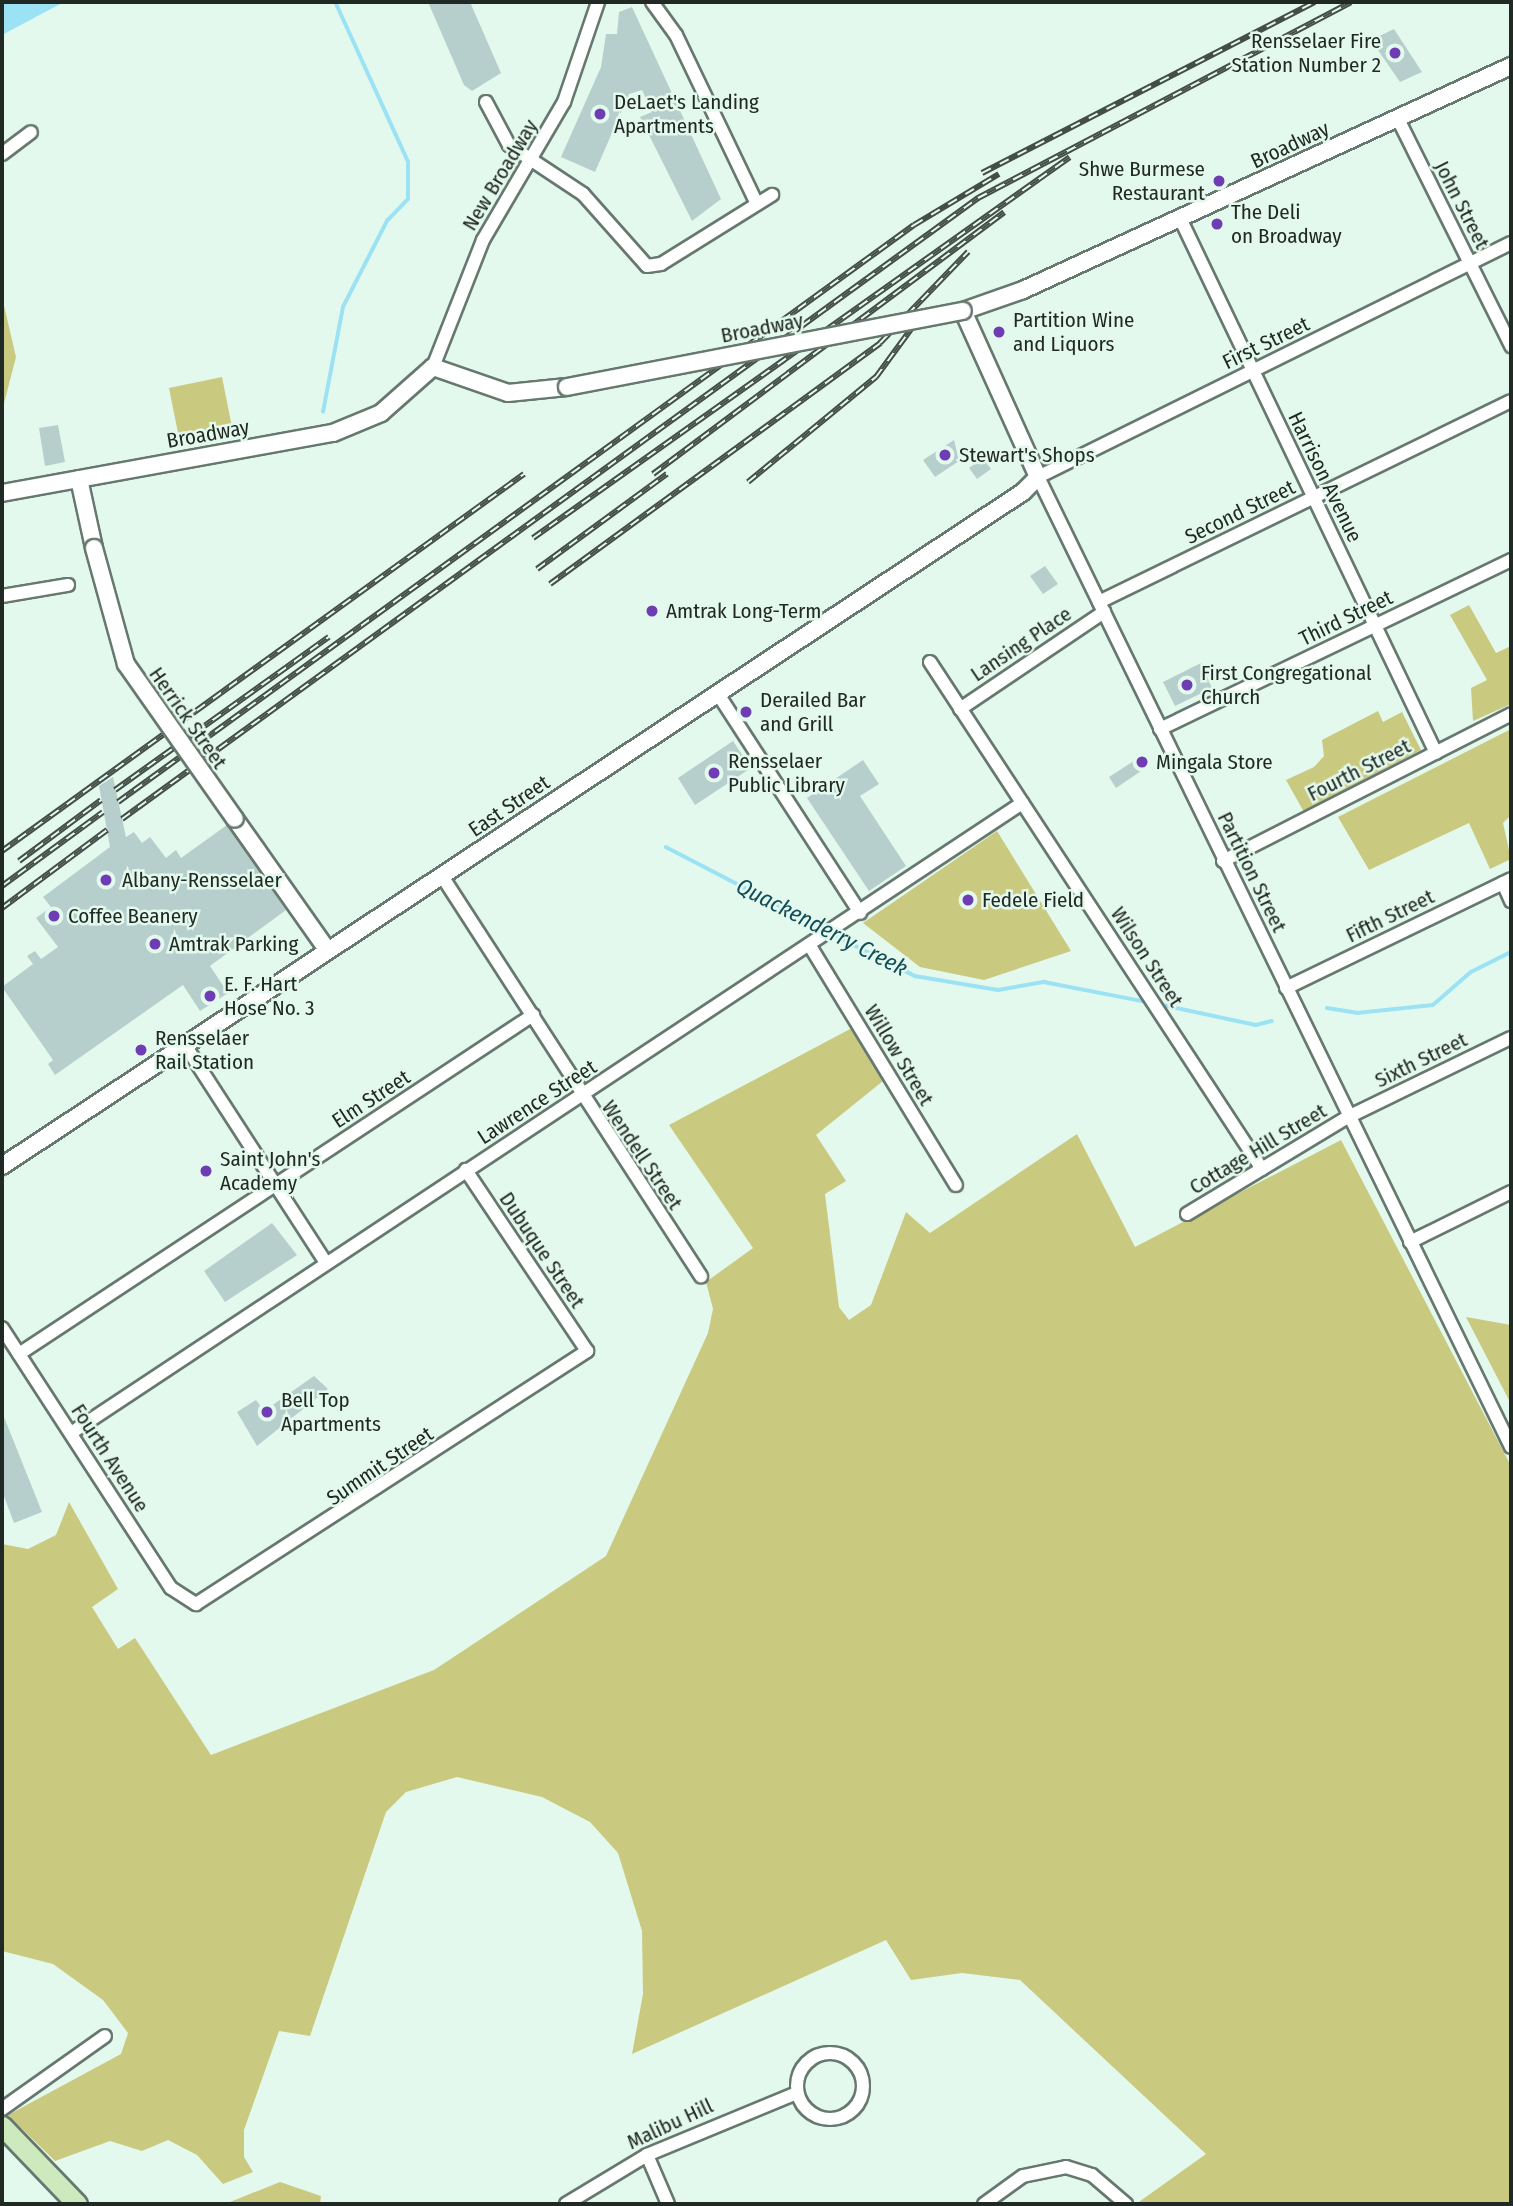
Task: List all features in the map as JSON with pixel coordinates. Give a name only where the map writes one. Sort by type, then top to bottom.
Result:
[{"type":"main road","points":[[2,2126],[77,2204]]},
{"type":"street","name":"New Broadway","points":[[433,367],[483,240],[533,160],[571,87],[598,2]]},
{"type":"street","points":[[652,2],[676,34],[757,204]]},
{"type":"street","name":"Broadway","points":[[2,493],[348,428],[391,406],[433,367],[508,393],[567,387],[963,311],[1180,218],[1511,66]]},
{"type":"street","points":[[486,102],[504,138],[590,200],[647,266],[772,195]]},
{"type":"street","name":"John Street","points":[[1398,119],[1511,346]]},
{"type":"street","points":[[2,154],[31,132]]},
{"type":"street","name":"Harrison Avenue","points":[[1180,218],[1436,753]]},
{"type":"street","name":"First Street","points":[[1038,477],[1511,243]]},
{"type":"street","name":"Partition Street","points":[[963,311],[1038,477],[1223,861],[1511,1447]]},
{"type":"street","name":"Second Street","points":[[1101,607],[1314,497],[1511,401]]},
{"type":"street","name":"East Street","points":[[2,1166],[718,694],[1038,477]]},
{"type":"street","name":"Herrick Street","points":[[79,479],[94,548],[126,664],[328,951]]},
{"type":"street","name":"Third Street","points":[[1160,729],[1511,560]]},
{"type":"street","points":[[2,596],[68,585]]},
{"type":"street","name":"Lansing Place","points":[[960,709],[1101,607]]},
{"type":"street","name":"Wilson Street","points":[[930,663],[1262,1169]]},
{"type":"street","points":[[718,694],[860,914]]},
{"type":"street","name":"Fourth Street","points":[[1223,861],[1511,714]]},
{"type":"street","name":"Lawrence Street","points":[[71,1433],[466,1170],[860,914],[1023,803]]},
{"type":"street","name":"Wendell Street","points":[[442,876],[701,1277]]},
{"type":"street","points":[[1507,881],[1511,901]]},
{"type":"street","name":"Fifth Street","points":[[1286,988],[1507,881]]},
{"type":"street","name":"Willow Street","points":[[814,943],[956,1185]]},
{"type":"street","name":"Elm Street","points":[[19,1354],[533,1015]]},
{"type":"street","name":"Sixth Street","points":[[1348,1117],[1511,1038]]},
{"type":"street","points":[[185,1045],[326,1263]]},
{"type":"street","name":"Cottage Hill Street","points":[[1187,1214],[1348,1117]]},
{"type":"street","name":"Dubuque Street","points":[[466,1170],[587,1351]]},
{"type":"street","points":[[1410,1242],[1511,1192]]},
{"type":"street","name":"Fourth Avenue","points":[[2,1328],[171,1588],[190,1604]]},
{"type":"street","name":"Summit Street","points":[[190,1604],[332,1522],[587,1351]]},
{"type":"street","points":[[2,2109],[105,2036]]},
{"type":"street","points":[[828,2053],[849,2059],[862,2078],[855,2108],[838,2119],[817,2117],[797,2093],[800,2071],[828,2053]]},
{"type":"street","name":"Malibu Hill","points":[[566,2204],[647,2155],[797,2093]]},
{"type":"street","points":[[647,2155],[668,2204]]},
{"type":"street","points":[[984,2204],[1023,2176],[1066,2167],[1092,2175],[1126,2204]]},
{"type":"shaded area","points":[[2,297],[16,357],[2,411]]},
{"type":"shaded area","points":[[222,377],[233,432],[180,443],[169,388]]},
{"type":"shaded area","points":[[1469,605],[1496,653],[1511,646],[1511,704],[1473,721],[1471,688],[1487,680],[1450,615]]},
{"type":"shaded area","points":[[1378,711],[1383,722],[1402,712],[1421,750],[1304,812],[1286,780],[1314,767],[1324,756],[1322,740]]},
{"type":"shaded area","points":[[1511,729],[1511,815],[1503,823],[1511,859],[1490,869],[1469,823],[1369,870],[1338,817]]},
{"type":"shaded area","points":[[997,831],[1071,951],[984,980],[920,967],[863,923]]},
{"type":"shaded area","points":[[852,1028],[883,1081],[816,1135],[846,1181],[825,1194],[839,1307],[849,1320],[871,1305],[906,1212],[930,1233],[1077,1134],[1135,1247],[1341,1140],[1511,1466],[1511,2204],[1136,2204],[1206,2154],[1020,1980],[962,1973],[911,1980],[886,1940],[632,2054],[643,1994],[642,1931],[618,1853],[590,1822],[542,1797],[457,1777],[406,1792],[386,1812],[310,2036],[279,2031],[244,2130],[244,2157],[253,2172],[223,2184],[197,2155],[168,2140],[142,2151],[110,2141],[55,2161],[8,2115],[121,2054],[128,2033],[103,2000],[53,1964],[2,1951],[2,1544],[28,1549],[56,1535],[69,1502],[118,1589],[92,1607],[118,1649],[135,1638],[211,1755],[434,1670],[606,1556],[708,1333],[713,1309],[706,1282],[753,1248],[669,1125]]},
{"type":"shaded area","points":[[1466,1317],[1511,1325],[1511,1404]]},
{"type":"shaded area","points":[[280,2182],[321,2196],[320,2204],[225,2204]]},
{"type":"water","points":[[2,2],[64,2],[2,35]]},
{"type":"building","points":[[428,2],[470,2],[501,73],[472,91],[464,85]]},
{"type":"building","name":"DeLaet's Landing Apartments","points":[[632,7],[721,199],[692,221],[640,117],[652,112],[642,90],[629,94],[595,172],[561,157],[601,67],[606,34],[617,34],[619,12]]},
{"type":"building","name":"Rensselaer Fire Station Number 2","points":[[1394,29],[1422,72],[1400,82],[1371,40]]},
{"type":"building","points":[[58,425],[65,462],[45,466],[39,428]]},
{"type":"building","name":"Stewart's Shops","points":[[954,440],[959,461],[935,477],[923,460]]},
{"type":"building","points":[[983,458],[991,469],[977,479],[969,468]]},
{"type":"building","points":[[1045,566],[1058,584],[1043,594],[1030,576]]},
{"type":"building","name":"First Congregational Church","points":[[1201,663],[1212,688],[1175,706],[1163,682]]},
{"type":"building","name":"Rensselaer Public Library","points":[[733,741],[751,768],[695,805],[678,778]]},
{"type":"building","points":[[1143,755],[1150,765],[1116,788],[1109,777]]},
{"type":"building","points":[[863,760],[879,784],[860,796],[906,866],[869,891],[807,798]]},
{"type":"building","name":"Amtrak Parking","points":[[113,777],[126,837],[134,832],[142,843],[150,837],[166,858],[176,850],[181,858],[227,825],[286,910],[210,966],[228,993],[200,1011],[183,985],[55,1075],[48,1064],[53,1060],[2,987],[33,964],[27,956],[35,951],[41,959],[58,947],[36,918],[51,907],[43,897],[110,847],[99,786]]},
{"type":"building","points":[[272,1223],[297,1255],[225,1302],[204,1271]]},
{"type":"building","name":"Bell Top Apartments","points":[[314,1376],[328,1389],[257,1446],[237,1412],[256,1400],[264,1411]]},
{"type":"building","points":[[2,1412],[42,1512],[14,1523],[2,1491]]},
{"type":"waterway","name":"Quackenderry Creek","points":[[323,412],[343,307],[387,221],[408,199],[408,162],[335,2]]},
{"type":"waterway","name":"Quackenderry Creek","points":[[666,847],[826,930]]},
{"type":"waterway","name":"Quackenderry Creek","points":[[832,934],[915,976],[998,990],[1044,982],[1147,1002]]},
{"type":"waterway","name":"Quackenderry Creek","points":[[1327,1008],[1357,1013],[1433,1005],[1471,972],[1511,952]]},
{"type":"waterway","name":"Quackenderry Creek","points":[[1158,1004],[1256,1025],[1272,1021]]},
{"type":"railway","points":[[982,173],[1315,2]]},
{"type":"railway","points":[[122,819],[978,198],[1351,2]]},
{"type":"railway","points":[[533,538],[1070,157]]},
{"type":"railway","points":[[118,802],[914,225],[999,174]]},
{"type":"railway","points":[[653,474],[1004,212]]},
{"type":"railway","points":[[550,584],[880,343],[968,252]]},
{"type":"railway","points":[[748,482],[876,377],[925,310]]},
{"type":"railway","points":[[2,851],[524,474]]},
{"type":"railway","points":[[537,569],[667,474]]},
{"type":"railway","points":[[115,790],[329,637]]},
{"type":"railway","points":[[19,861],[101,800]]},
{"type":"railway","points":[[2,886],[103,812]]},
{"type":"railway","points":[[2,908],[107,830]]},
{"type":"place","name":"Rensselaer Fire Station Number 2","points":[[1395,53]]},
{"type":"place","name":"DeLaet's Landing Apartments","points":[[600,114]]},
{"type":"place","name":"Shwe Burmese Restaurant","points":[[1219,181]]},
{"type":"place","name":"The Deli on Broadway","points":[[1217,224]]},
{"type":"place","name":"Partition Wine and Liquors","points":[[999,332]]},
{"type":"place","name":"Stewart's Shops","points":[[945,455]]},
{"type":"place","name":"Amtrak Long-Term","points":[[652,611]]},
{"type":"place","name":"First Congregational Church","points":[[1187,685]]},
{"type":"place","name":"Derailed Bar and Grill","points":[[746,712]]},
{"type":"place","name":"Mingala Store","points":[[1142,762]]},
{"type":"place","name":"Rensselaer Public Library","points":[[714,773]]},
{"type":"place","name":"Albany-Rensselaer","points":[[106,880]]},
{"type":"place","name":"Fedele Field","points":[[968,900]]},
{"type":"place","name":"Coffee Beanery","points":[[54,916]]},
{"type":"place","name":"Amtrak Parking","points":[[155,944]]},
{"type":"place","name":"E. F. Hart Hose No. 3","points":[[210,996]]},
{"type":"place","name":"Rensselaer Rail Station","points":[[141,1050]]},
{"type":"place","name":"Saint John's Academy","points":[[206,1171]]},
{"type":"place","name":"Bell Top Apartments","points":[[267,1412]]}]
